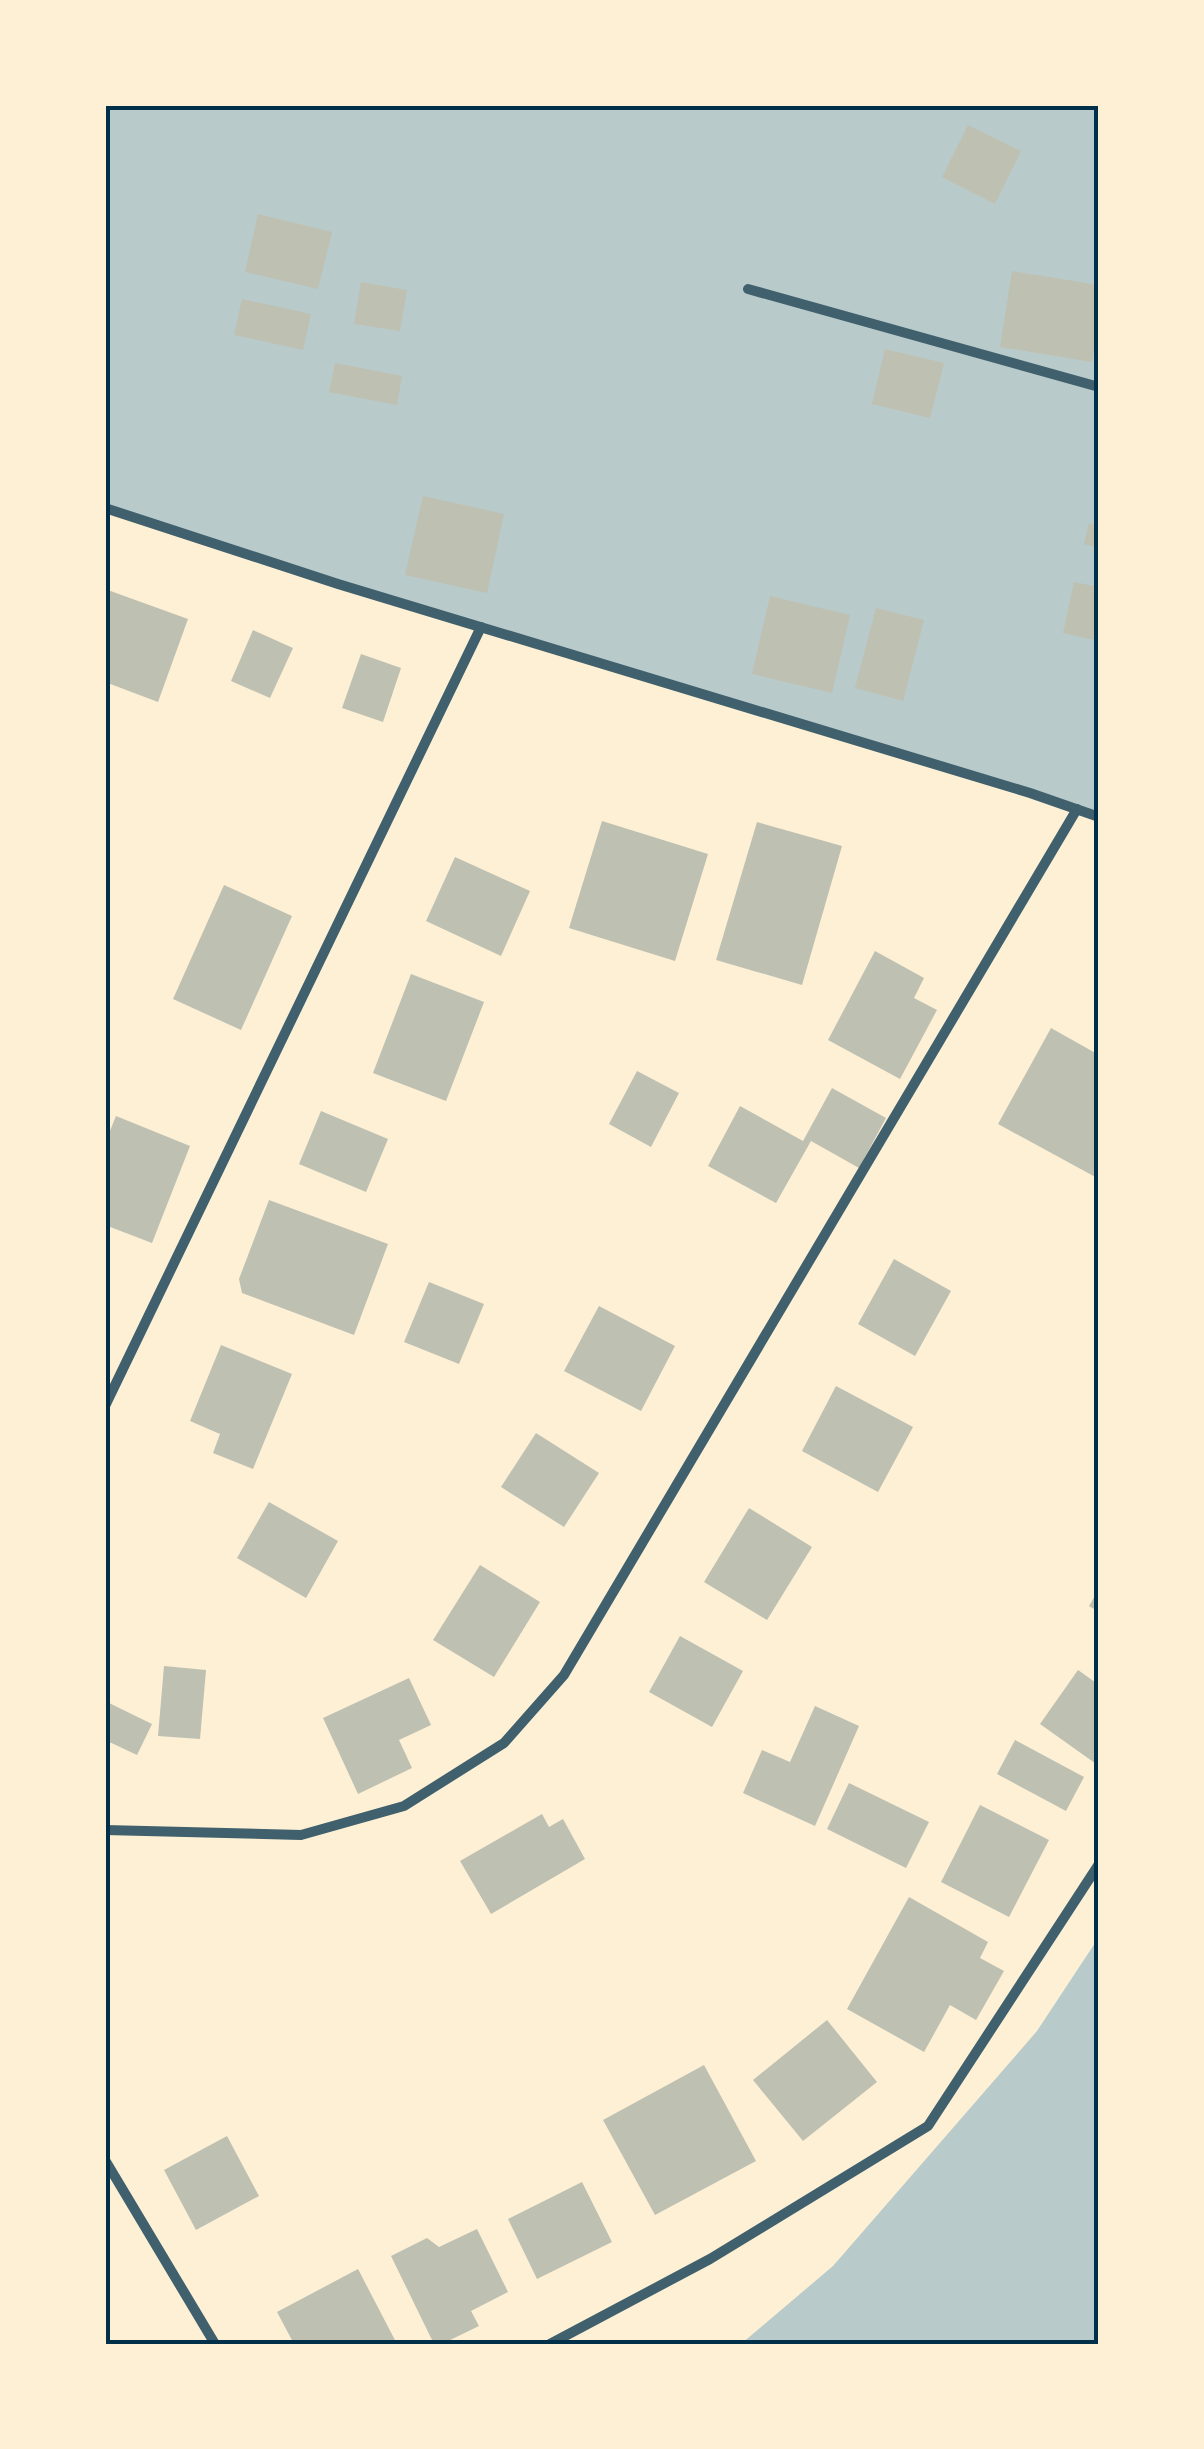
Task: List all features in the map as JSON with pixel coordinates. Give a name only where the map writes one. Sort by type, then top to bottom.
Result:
[{"type":"street","points":[[748,289],[1099,388]]},
{"type":"street","points":[[105,508],[1099,817]]},
{"type":"street","points":[[105,1406],[480,627]]},
{"type":"street","points":[[105,1830],[301,1835],[404,1806],[504,1743],[564,1675],[1077,809]]},
{"type":"street","points":[[550,2344],[710,2259],[928,2126],[1099,1864]]},
{"type":"street","points":[[105,2160],[215,2344]]},
{"type":"shaded area","points":[[105,105],[1099,105],[1099,817],[105,508]]},
{"type":"shaded area","points":[[1099,1937],[1099,2344],[741,2344],[833,2266],[1037,2031]]},
{"type":"building","points":[[968,125],[1021,151],[995,204],[942,177]]},
{"type":"building","points":[[258,214],[332,232],[318,289],[245,272]]},
{"type":"building","points":[[1012,271],[1099,285],[1092,362],[1000,347]]},
{"type":"building","points":[[361,282],[407,290],[400,331],[354,324]]},
{"type":"building","points":[[242,299],[311,314],[303,350],[234,335]]},
{"type":"building","points":[[885,349],[944,363],[930,418],[872,404]]},
{"type":"building","points":[[335,363],[402,376],[397,405],[329,392]]},
{"type":"building","points":[[423,496],[504,514],[487,593],[405,575]]},
{"type":"building","points":[[1089,523],[1099,526],[1099,548],[1084,544]]},
{"type":"building","points":[[1074,582],[1099,587],[1099,641],[1063,633]]},
{"type":"building","points":[[105,589],[188,619],[158,702],[105,682]]},
{"type":"building","points":[[770,596],[850,615],[832,693],[752,674]]},
{"type":"building","points":[[876,608],[924,620],[903,701],[855,688]]},
{"type":"building","points":[[253,630],[293,648],[270,698],[231,681]]},
{"type":"building","points":[[361,654],[401,668],[383,722],[342,708]]},
{"type":"building","points":[[602,821],[708,854],[675,961],[569,928]]},
{"type":"building","points":[[757,822],[842,846],[802,985],[716,960]]},
{"type":"building","points":[[455,857],[530,891],[501,956],[426,921]]},
{"type":"building","points":[[224,885],[292,916],[241,1030],[173,999]]},
{"type":"building","points":[[875,951],[924,978],[914,998],[937,1010],[900,1079],[828,1040]]},
{"type":"building","points":[[411,974],[484,1002],[446,1101],[373,1073]]},
{"type":"building","points":[[1051,1028],[1099,1055],[1099,1179],[998,1124]]},
{"type":"building","points":[[637,1071],[679,1093],[651,1147],[609,1124]]},
{"type":"building","points":[[832,1088],[886,1118],[859,1168],[811,1141],[776,1203],[708,1166],[740,1106],[803,1141]]},
{"type":"building","points":[[321,1111],[388,1139],[366,1192],[299,1164]]},
{"type":"building","points":[[116,1116],[190,1146],[152,1243],[105,1225],[105,1143]]},
{"type":"building","points":[[269,1200],[388,1244],[354,1335],[242,1293],[239,1279]]},
{"type":"building","points":[[894,1259],[951,1291],[915,1356],[858,1324]]},
{"type":"building","points":[[429,1282],[484,1304],[459,1364],[404,1342]]},
{"type":"building","points":[[599,1306],[675,1346],[641,1411],[564,1371]]},
{"type":"building","points":[[221,1345],[292,1374],[253,1469],[213,1453],[220,1434],[190,1421]]},
{"type":"building","points":[[836,1386],[913,1427],[878,1492],[802,1451]]},
{"type":"building","points":[[536,1433],[599,1473],[564,1527],[501,1487]]},
{"type":"building","points":[[269,1502],[338,1541],[306,1598],[237,1558]]},
{"type":"building","points":[[749,1508],[812,1547],[767,1620],[704,1582]]},
{"type":"building","points":[[480,1565],[540,1602],[494,1677],[433,1640]]},
{"type":"building","points":[[1099,1589],[1099,1612],[1089,1606]]},
{"type":"building","points":[[680,1636],[743,1671],[712,1727],[649,1692]]},
{"type":"building","points":[[164,1666],[206,1670],[200,1739],[158,1736]]},
{"type":"building","points":[[1078,1670],[1099,1685],[1099,1766],[1040,1724]]},
{"type":"building","points":[[409,1678],[431,1725],[399,1740],[412,1768],[358,1794],[323,1718]]},
{"type":"building","points":[[105,1701],[152,1724],[137,1755],[105,1740]]},
{"type":"building","points":[[815,1706],[859,1726],[815,1826],[743,1793],[762,1750],[790,1762]]},
{"type":"building","points":[[1015,1740],[1084,1777],[1066,1811],[997,1774]]},
{"type":"building","points":[[849,1783],[929,1822],[906,1868],[827,1829]]},
{"type":"building","points":[[980,1805],[1049,1840],[1009,1917],[941,1882]]},
{"type":"building","points":[[542,1814],[549,1827],[563,1819],[585,1859],[491,1914],[460,1861]]},
{"type":"building","points":[[909,1897],[988,1942],[980,1958],[1004,1971],[976,2020],[950,2005],[924,2052],[847,2009]]},
{"type":"building","points":[[827,2020],[877,2082],[803,2141],[753,2080]]},
{"type":"building","points":[[704,2065],[756,2161],[655,2215],[603,2120]]},
{"type":"building","points":[[227,2136],[259,2196],[196,2230],[164,2170]]},
{"type":"building","points":[[582,2182],[612,2242],[537,2279],[508,2219]]},
{"type":"building","points":[[477,2229],[508,2292],[471,2311],[479,2326],[434,2344],[391,2256],[427,2238],[439,2247]]},
{"type":"building","points":[[358,2269],[397,2344],[294,2344],[277,2312]]}]
